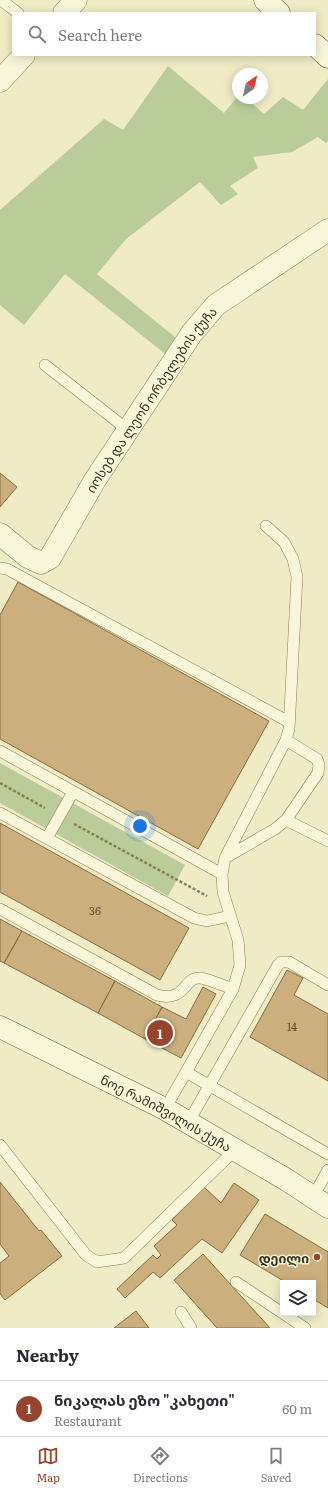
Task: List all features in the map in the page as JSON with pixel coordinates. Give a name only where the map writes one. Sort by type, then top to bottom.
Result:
[{"type":"street","points":[[65,12],[76,0]]},
{"type":"street","points":[[265,0],[278,12]]},
{"type":"street","points":[[316,46],[328,57]]},
{"type":"street","points":[[0,80],[23,56]]},
{"type":"street","name":"იოსებ და ლეონ ორბელების ქუჩა","points":[[0,534],[28,557],[41,563],[50,558],[95,480],[192,333],[216,305],[328,230]]},
{"type":"street","name":"ნოე რამიშვილის ქუჩა","points":[[0,1027],[165,1109],[287,1180],[320,1202]]},
{"type":"lane","points":[[1,0],[17,12]]},
{"type":"lane","points":[[45,365],[128,430]]},
{"type":"lane","points":[[165,1109],[233,989],[240,965],[238,940],[223,892],[222,874],[225,858],[286,740],[289,722],[297,577],[293,559],[284,542],[266,526]]},
{"type":"lane","points":[[0,568],[7,569],[289,722]]},
{"type":"lane","points":[[225,858],[275,829],[286,820],[318,772],[319,765],[317,759],[286,740]]},
{"type":"lane","points":[[0,751],[222,874]]},
{"type":"lane","points":[[47,838],[73,792]]},
{"type":"lane","points":[[0,813],[194,918],[207,921],[229,912]]},
{"type":"lane","points":[[286,820],[328,842]]},
{"type":"lane","points":[[0,909],[157,995],[166,998],[178,995],[194,979],[200,978],[233,989]]},
{"type":"lane","points":[[188,1123],[263,989],[281,962],[289,962],[328,984]]},
{"type":"lane","points":[[186,1072],[328,1154]]},
{"type":"lane","points":[[0,1145],[86,1254],[97,1262],[124,1258],[235,1150]]},
{"type":"lane","points":[[320,1202],[328,1170]]},
{"type":"lane","points":[[236,1282],[305,1328]]},
{"type":"lane","points":[[181,1312],[192,1328]]},
{"type":"path","points":[[0,783],[229,912]]},
{"type":"green space","points":[[168,66],[224,113],[232,103],[253,104],[264,114],[283,97],[303,110],[328,79],[328,141],[326,143],[318,137],[292,152],[253,157],[258,168],[230,186],[238,194],[221,205],[200,182],[126,239],[97,274],[180,341],[169,357],[65,274],[24,325],[0,305],[0,210],[104,119],[123,130]]},
{"type":"green space","points":[[0,763],[185,865],[168,896],[0,803]]},
{"type":"building","points":[[0,473],[17,487],[0,507]]},
{"type":"building","points":[[18,582],[269,721],[198,849],[0,739],[0,615]]},
{"type":"building","points":[[0,823],[189,928],[160,980],[0,892]]},
{"type":"building","points":[[0,919],[22,931],[4,963],[0,961]]},
{"type":"building","points":[[22,931],[115,981],[98,1013],[4,963]]},
{"type":"building","points":[[287,970],[303,978],[294,995],[328,1014],[328,1081],[250,1037]]},
{"type":"building","points":[[115,981],[162,1007],[145,1039],[98,1013]]},
{"type":"building","points":[[203,987],[216,994],[181,1058],[145,1039],[162,1007],[186,1019]]},
{"type":"building","points":[[0,1182],[39,1231],[41,1230],[62,1256],[5,1300],[0,1294],[0,1263],[9,1256],[0,1244]]},
{"type":"building","points":[[234,1183],[259,1200],[222,1253],[202,1239],[160,1278],[153,1272],[125,1298],[117,1289],[153,1255],[157,1259],[161,1255],[154,1246],[177,1225],[172,1220],[204,1187],[221,1203]]},
{"type":"building","points":[[265,1214],[328,1252],[328,1308],[316,1301],[316,1280],[282,1280],[240,1255]]},
{"type":"building","points":[[203,1254],[270,1328],[217,1328],[174,1280]]},
{"type":"building","points":[[136,1311],[149,1328],[114,1328]]},
{"type":"place","name":"ნიკალას ეზო \"კახეთი\"","points":[[160,1033]]},
{"type":"place","name":"დეილი","points":[[317,1257]]}]
